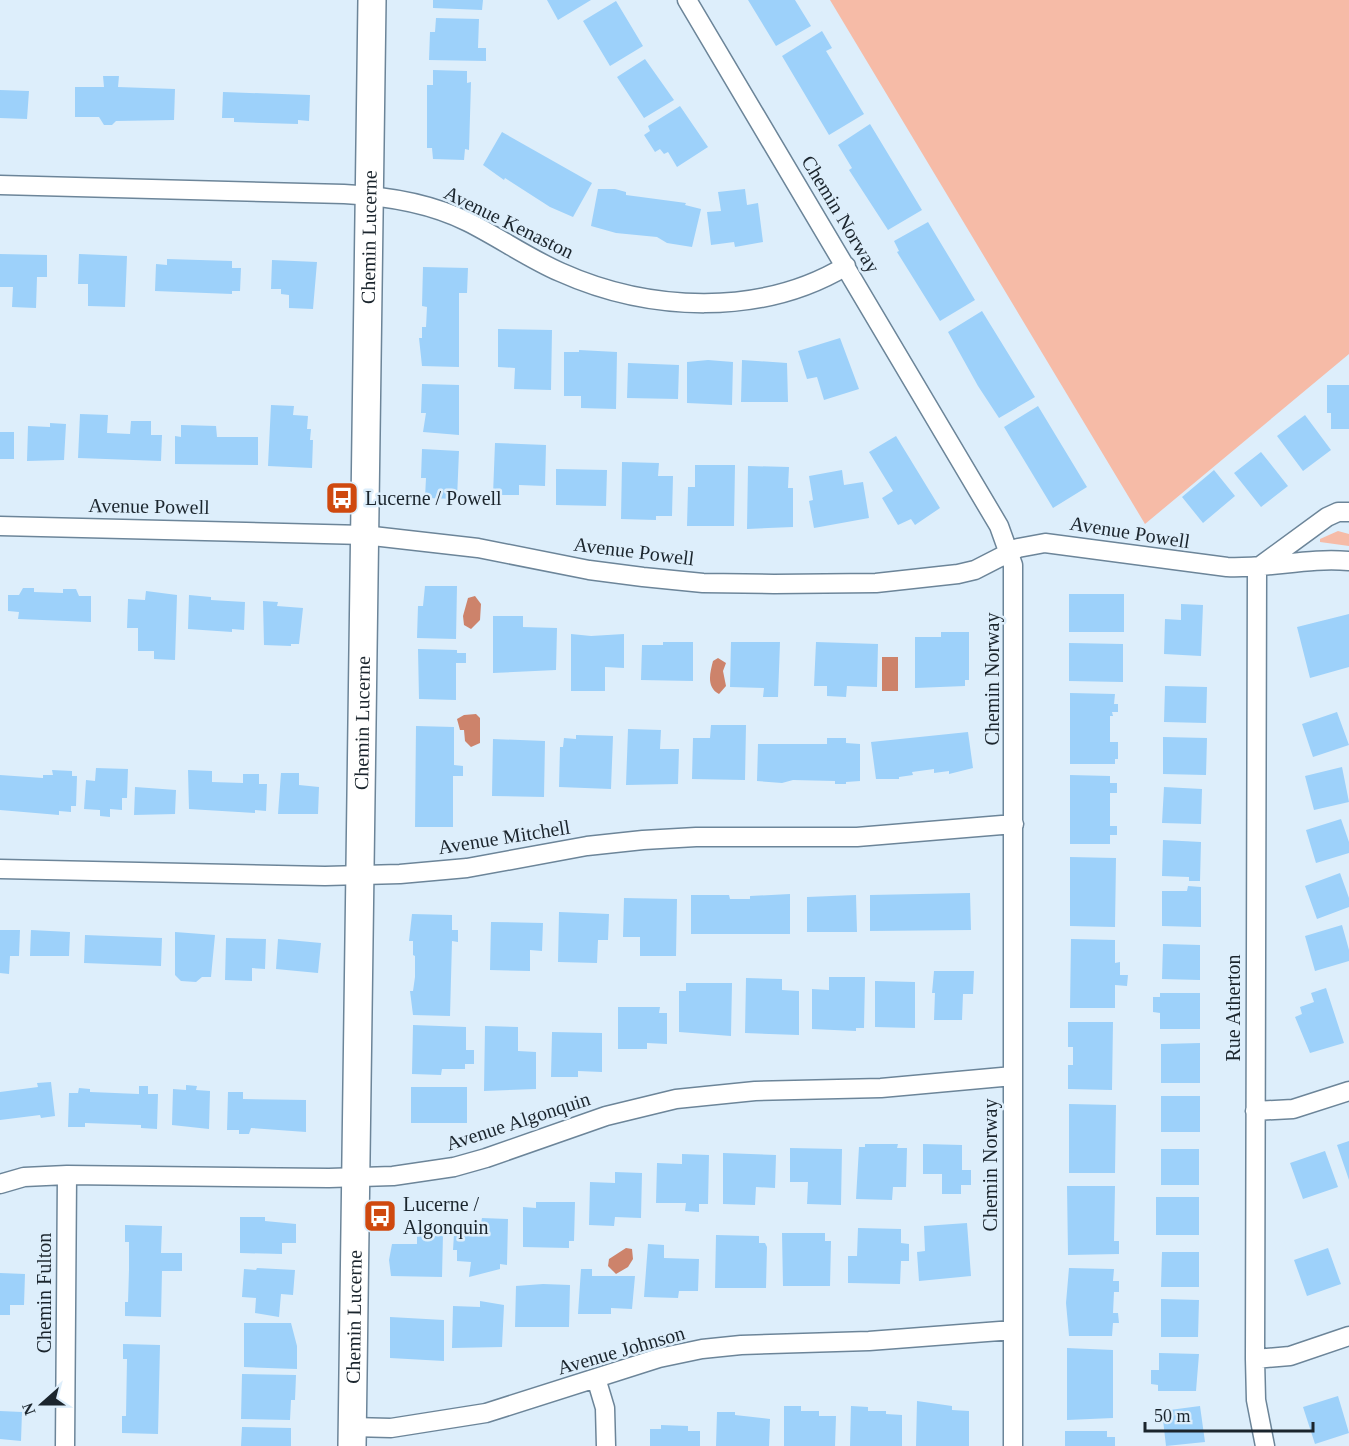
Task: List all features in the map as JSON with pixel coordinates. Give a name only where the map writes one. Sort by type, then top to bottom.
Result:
[{"type":"main road","name":"Chemin Lucerne","points":[[352,1436],[372,0]]},
{"type":"street","name":"Chemin Norway","points":[[687,0],[999,526],[1010,552],[1015,588],[1012,1446]]},
{"type":"street","name":"Avenue Kenaston","points":[[0,186],[369,195],[400,200],[452,215],[575,279],[609,290],[661,301],[715,303],[762,298],[818,282],[846,266]]},
{"type":"street","points":[[1257,569],[1327,517],[1338,512],[1349,512]]},
{"type":"street","name":"Avenue Powell","points":[[0,526],[364,535],[478,548],[607,573],[718,583],[807,585],[908,580],[975,570],[1010,552],[1037,543],[1064,544],[1188,564],[1257,569],[1314,559],[1349,561]]},
{"type":"street","name":"Rue Atherton","points":[[1257,569],[1255,1359],[1256,1400],[1265,1446]]},
{"type":"street","name":"Avenue Mitchell","points":[[0,869],[359,875],[466,868],[587,846],[643,840],[696,837],[857,837],[1014,824]]},
{"type":"street","name":"Avenue Algonquin","points":[[0,1184],[24,1177],[67,1175],[355,1178],[401,1175],[454,1167],[517,1149],[612,1114],[695,1096],[754,1091],[871,1088],[1013,1077]]},
{"type":"street","points":[[1255,1111],[1303,1107],[1349,1091]]},
{"type":"street","name":"Chemin Fulton","points":[[65,1446],[67,1175]]},
{"type":"street","name":"Avenue Johnson","points":[[352,1436],[453,1420],[520,1403],[660,1358],[721,1347],[869,1341],[1013,1330]]},
{"type":"street","points":[[1255,1359],[1290,1356],[1349,1336]]},
{"type":"street","points":[[597,1378],[605,1408],[606,1446]]},
{"type":"shaded area","points":[[830,0],[1349,0],[1349,354],[1145,524]]},
{"type":"shaded area","points":[[1338,531],[1349,534],[1349,546],[1320,542],[1320,539]]},
{"type":"shaded area","points":[[475,596],[481,604],[480,620],[471,629],[464,625],[463,616],[468,598]]},
{"type":"shaded area","points":[[882,657],[898,657],[898,691],[882,691]]},
{"type":"shaded area","points":[[718,658],[726,663],[723,671],[726,686],[719,694],[712,688],[710,679],[713,661]]},
{"type":"shaded area","points":[[476,714],[480,718],[480,743],[471,747],[465,741],[464,730],[460,730],[457,719],[464,715]]},
{"type":"shaded area","points":[[626,1248],[632,1249],[633,1259],[628,1267],[616,1274],[608,1266],[609,1259]]},
{"type":"building","points":[[433,0],[483,0],[482,10],[433,8]]},
{"type":"building","points":[[547,0],[591,0],[558,20]]},
{"type":"building","points":[[748,0],[795,0],[811,26],[776,46]]},
{"type":"building","points":[[616,1],[643,46],[610,66],[583,21]]},
{"type":"building","points":[[436,18],[479,19],[478,48],[486,48],[486,61],[429,60],[430,32],[435,32]]},
{"type":"building","points":[[822,31],[832,48],[826,51],[864,114],[829,135],[782,56]]},
{"type":"building","points":[[645,59],[674,100],[644,118],[617,77]]},
{"type":"building","points":[[433,70],[467,71],[467,83],[471,82],[469,150],[465,149],[464,160],[433,159],[432,148],[427,148],[427,85],[433,85]]},
{"type":"building","points":[[103,76],[119,76],[118,87],[175,89],[174,120],[116,121],[112,125],[104,125],[99,117],[75,117],[75,87],[104,87]]},
{"type":"building","points":[[0,90],[29,91],[27,119],[0,118]]},
{"type":"building","points":[[223,92],[310,95],[309,121],[298,120],[298,124],[234,122],[234,118],[222,118]]},
{"type":"building","points":[[680,106],[708,147],[677,167],[668,152],[664,154],[660,149],[655,152],[644,135],[650,131],[648,126]]},
{"type":"building","points":[[870,124],[922,210],[888,230],[849,170],[852,168],[838,145]]},
{"type":"building","points":[[502,132],[592,183],[573,217],[550,207],[483,165]]},
{"type":"building","points":[[598,189],[615,189],[626,192],[626,195],[686,203],[685,205],[701,209],[692,247],[667,243],[657,237],[616,233],[591,226]]},
{"type":"building","points":[[745,189],[747,205],[758,203],[763,242],[735,247],[734,242],[711,245],[707,212],[721,211],[718,192]]},
{"type":"building","points":[[928,222],[975,300],[940,321],[897,252],[899,251],[894,241]]},
{"type":"building","points":[[0,254],[47,255],[47,277],[37,277],[36,308],[12,307],[13,287],[0,287]]},
{"type":"building","points":[[79,254],[127,256],[125,307],[88,306],[88,284],[78,284]]},
{"type":"building","points":[[167,259],[232,261],[232,268],[241,268],[240,291],[232,291],[232,294],[155,291],[156,264],[167,265]]},
{"type":"building","points":[[272,260],[317,262],[313,309],[289,308],[289,295],[281,294],[281,289],[271,289]]},
{"type":"building","points":[[423,267],[468,268],[467,293],[459,293],[459,367],[422,366],[419,338],[422,338],[422,327],[426,327],[427,307],[422,306]]},
{"type":"building","points":[[982,311],[1035,397],[999,418],[948,332]]},
{"type":"building","points":[[498,329],[552,330],[551,390],[514,389],[515,368],[498,367]]},
{"type":"building","points":[[840,338],[859,389],[824,400],[817,377],[807,379],[798,351]]},
{"type":"building","points":[[579,350],[617,352],[616,409],[581,408],[581,396],[564,396],[564,352],[579,352]]},
{"type":"building","points":[[708,360],[733,362],[732,405],[687,403],[687,362]]},
{"type":"building","points":[[742,360],[787,363],[788,402],[741,402]]},
{"type":"building","points":[[628,363],[679,365],[678,399],[627,398]]},
{"type":"building","points":[[422,384],[459,385],[459,435],[423,432],[426,413],[421,413]]},
{"type":"building","points":[[1327,385],[1349,385],[1349,429],[1331,429],[1331,413],[1327,413]]},
{"type":"building","points":[[271,405],[294,406],[293,415],[308,416],[307,429],[311,429],[310,440],[313,440],[312,468],[268,466]]},
{"type":"building","points":[[1038,406],[1087,487],[1053,508],[1004,427]]},
{"type":"building","points":[[80,414],[108,415],[107,433],[130,434],[131,421],[151,421],[151,435],[162,435],[161,461],[78,458]]},
{"type":"building","points":[[1305,415],[1331,450],[1303,471],[1277,436]]},
{"type":"building","points":[[50,423],[66,424],[64,460],[27,461],[28,426],[50,427]]},
{"type":"building","points":[[181,425],[216,426],[217,437],[258,437],[258,465],[175,464],[175,436],[181,437]]},
{"type":"building","points":[[0,432],[14,432],[14,459],[0,459]]},
{"type":"building","points":[[896,436],[940,508],[915,525],[911,519],[898,525],[882,498],[893,491],[869,452]]},
{"type":"building","points":[[495,443],[546,445],[545,486],[519,485],[519,495],[493,495]]},
{"type":"building","points":[[422,449],[459,451],[457,499],[425,498],[426,478],[421,478]]},
{"type":"building","points":[[1261,452],[1288,486],[1261,507],[1234,473]]},
{"type":"building","points":[[622,462],[659,463],[658,476],[673,476],[672,516],[656,516],[656,520],[621,519]]},
{"type":"building","points":[[695,465],[735,465],[734,526],[687,526],[688,487],[695,487]]},
{"type":"building","points":[[748,466],[789,467],[788,488],[793,488],[793,527],[747,529]]},
{"type":"building","points":[[556,469],[607,470],[606,506],[556,505]]},
{"type":"building","points":[[842,470],[844,485],[863,482],[869,518],[814,528],[809,501],[813,500],[809,476]]},
{"type":"building","points":[[1214,470],[1235,496],[1203,523],[1182,497]]},
{"type":"building","points":[[425,586],[457,586],[456,639],[417,638],[418,606],[423,606]]},
{"type":"building","points":[[23,588],[34,588],[34,592],[63,593],[63,589],[76,589],[79,596],[91,596],[91,622],[18,619],[19,612],[8,611],[8,595],[19,595]]},
{"type":"building","points":[[146,591],[177,595],[175,660],[154,659],[154,651],[138,651],[138,628],[127,628],[128,599],[145,600]]},
{"type":"building","points":[[1069,594],[1124,594],[1124,632],[1069,632]]},
{"type":"building","points":[[189,595],[211,597],[211,600],[245,602],[244,630],[232,629],[232,632],[188,629]]},
{"type":"building","points":[[263,601],[278,602],[277,606],[303,608],[299,644],[264,645]]},
{"type":"building","points":[[1181,604],[1203,605],[1201,656],[1164,654],[1165,619],[1181,620]]},
{"type":"building","points":[[1349,614],[1349,667],[1310,678],[1297,627]]},
{"type":"building","points":[[493,616],[523,616],[523,627],[557,628],[556,670],[493,673]]},
{"type":"building","points":[[941,632],[969,632],[969,680],[965,680],[965,686],[915,688],[915,637],[941,637]]},
{"type":"building","points":[[571,634],[591,636],[624,634],[624,668],[605,667],[605,691],[571,691]]},
{"type":"building","points":[[663,642],[693,642],[693,681],[641,680],[642,645],[663,645]]},
{"type":"building","points":[[731,642],[780,642],[778,697],[763,697],[764,688],[730,687]]},
{"type":"building","points":[[816,642],[878,644],[877,687],[847,686],[846,697],[827,696],[827,686],[814,686]]},
{"type":"building","points":[[1069,643],[1123,644],[1123,682],[1069,681]]},
{"type":"building","points":[[418,649],[457,650],[457,653],[466,653],[466,663],[456,663],[456,700],[419,699]]},
{"type":"building","points":[[1165,686],[1207,687],[1206,723],[1164,722]]},
{"type":"building","points":[[1070,693],[1115,694],[1114,704],[1118,704],[1118,712],[1112,712],[1113,716],[1110,716],[1110,742],[1118,742],[1118,759],[1115,759],[1115,764],[1070,764]]},
{"type":"building","points":[[1337,712],[1349,745],[1313,757],[1302,724]]},
{"type":"building","points":[[711,725],[746,725],[745,780],[692,779],[693,738],[710,738]]},
{"type":"building","points":[[416,726],[454,727],[454,765],[463,766],[463,776],[453,776],[453,827],[415,827]]},
{"type":"building","points":[[628,729],[661,730],[660,749],[679,749],[678,784],[626,785]]},
{"type":"building","points":[[968,732],[973,768],[949,774],[949,771],[934,773],[934,769],[912,772],[913,775],[899,777],[899,779],[876,779],[871,742]]},
{"type":"building","points":[[576,735],[613,736],[611,789],[559,787],[560,747],[563,747],[564,738],[576,739]]},
{"type":"building","points":[[1163,737],[1207,738],[1206,775],[1163,774]]},
{"type":"building","points":[[827,738],[846,738],[846,743],[860,744],[860,781],[835,784],[835,781],[793,780],[782,783],[757,781],[758,744],[827,744]]},
{"type":"building","points":[[493,739],[545,741],[544,797],[492,796]]},
{"type":"building","points":[[1342,767],[1349,802],[1314,810],[1305,776]]},
{"type":"building","points":[[96,768],[128,769],[127,798],[122,798],[122,810],[110,809],[110,817],[100,816],[100,810],[84,809],[86,780],[95,781]]},
{"type":"building","points":[[52,770],[72,771],[72,776],[77,776],[76,806],[71,806],[71,812],[59,811],[59,815],[0,810],[0,775],[43,778],[43,775],[53,775]]},
{"type":"building","points":[[188,770],[212,771],[212,782],[243,783],[243,774],[259,774],[259,784],[267,784],[266,811],[255,810],[255,813],[189,809]]},
{"type":"building","points":[[281,773],[299,773],[299,785],[319,787],[318,814],[278,814]]},
{"type":"building","points":[[1070,775],[1110,776],[1110,783],[1117,783],[1117,793],[1110,793],[1110,826],[1117,826],[1117,835],[1110,835],[1110,844],[1070,844]]},
{"type":"building","points":[[135,787],[176,790],[175,814],[134,815]]},
{"type":"building","points":[[1164,787],[1202,789],[1201,824],[1162,823]]},
{"type":"building","points":[[1341,819],[1349,842],[1349,853],[1316,863],[1306,830]]},
{"type":"building","points":[[1163,840],[1201,842],[1200,881],[1189,881],[1189,877],[1162,876]]},
{"type":"building","points":[[1070,857],[1116,858],[1115,927],[1070,926]]},
{"type":"building","points":[[1340,873],[1349,898],[1349,907],[1317,919],[1305,886]]},
{"type":"building","points":[[1188,886],[1201,887],[1201,927],[1162,926],[1162,891],[1187,891]]},
{"type":"building","points":[[970,893],[971,930],[870,931],[870,895]]},
{"type":"building","points":[[790,894],[790,934],[691,934],[691,895],[729,895],[730,899],[750,899],[750,896]]},
{"type":"building","points":[[856,895],[857,932],[807,932],[807,897]]},
{"type":"building","points":[[624,898],[677,899],[676,956],[640,956],[640,937],[623,937]]},
{"type":"building","points":[[559,912],[609,914],[608,940],[598,940],[597,963],[558,962]]},
{"type":"building","points":[[412,914],[452,915],[452,930],[458,930],[458,942],[452,941],[450,1016],[413,1015],[410,991],[413,991],[415,977],[415,956],[413,955],[413,941],[409,941]]},
{"type":"building","points":[[491,922],[543,923],[542,951],[530,950],[530,971],[490,970]]},
{"type":"building","points":[[1342,925],[1349,950],[1349,961],[1315,971],[1305,936]]},
{"type":"building","points":[[0,930],[20,930],[19,956],[10,956],[9,974],[0,973]]},
{"type":"building","points":[[31,930],[70,932],[69,956],[30,956]]},
{"type":"building","points":[[175,932],[215,935],[211,977],[202,977],[196,982],[181,981],[175,975]]},
{"type":"building","points":[[85,935],[162,938],[161,966],[84,963]]},
{"type":"building","points":[[226,938],[266,939],[265,969],[252,968],[252,981],[225,980]]},
{"type":"building","points":[[278,939],[321,943],[318,973],[276,969]]},
{"type":"building","points":[[1071,939],[1115,940],[1115,963],[1120,962],[1120,975],[1128,975],[1127,986],[1115,985],[1115,1008],[1070,1008]]},
{"type":"building","points":[[1163,944],[1200,945],[1200,980],[1162,979]]},
{"type":"building","points":[[934,971],[974,971],[973,994],[963,994],[962,1020],[934,1020],[935,993],[932,993]]},
{"type":"building","points":[[829,977],[865,977],[864,1028],[856,1028],[856,1031],[812,1029],[812,989],[829,990]]},
{"type":"building","points":[[746,978],[782,979],[782,990],[799,991],[799,1035],[745,1033]]},
{"type":"building","points":[[875,981],[915,982],[915,1028],[875,1027]]},
{"type":"building","points":[[686,983],[732,983],[731,1036],[679,1032],[679,991],[686,991]]},
{"type":"building","points":[[1326,988],[1344,1043],[1310,1053],[1295,1017],[1302,1014],[1300,1007],[1314,1002],[1311,993]]},
{"type":"building","points":[[1160,993],[1200,993],[1200,1029],[1160,1029],[1160,1013],[1153,1012],[1153,997],[1160,997]]},
{"type":"building","points":[[618,1007],[660,1007],[659,1013],[667,1013],[667,1044],[647,1043],[647,1049],[618,1049]]},
{"type":"building","points":[[1068,1022],[1113,1022],[1112,1090],[1068,1089],[1068,1065],[1073,1065],[1073,1047],[1068,1047]]},
{"type":"building","points":[[413,1025],[466,1027],[466,1050],[474,1050],[474,1064],[465,1064],[465,1069],[442,1069],[441,1075],[412,1074]]},
{"type":"building","points":[[485,1026],[518,1027],[518,1051],[536,1052],[536,1089],[484,1091]]},
{"type":"building","points":[[552,1032],[602,1033],[602,1072],[578,1071],[578,1077],[551,1077]]},
{"type":"building","points":[[1200,1043],[1200,1083],[1161,1083],[1161,1044]]},
{"type":"building","points":[[51,1082],[55,1116],[41,1118],[40,1115],[0,1120],[0,1092],[38,1087],[37,1083]]},
{"type":"building","points":[[186,1085],[197,1086],[196,1090],[210,1091],[209,1129],[172,1125],[173,1089],[186,1090]]},
{"type":"building","points":[[139,1086],[148,1086],[148,1094],[158,1094],[157,1129],[141,1128],[141,1125],[85,1123],[85,1127],[68,1127],[69,1093],[78,1093],[79,1088],[90,1089],[90,1092],[139,1094]]},
{"type":"building","points":[[411,1087],[467,1087],[467,1123],[411,1123]]},
{"type":"building","points":[[228,1092],[243,1092],[243,1099],[306,1100],[306,1132],[251,1128],[249,1134],[239,1134],[239,1130],[227,1130]]},
{"type":"building","points":[[1161,1096],[1200,1096],[1200,1132],[1161,1132]]},
{"type":"building","points":[[1069,1104],[1116,1105],[1115,1173],[1069,1173]]},
{"type":"building","points":[[1349,1141],[1349,1180],[1337,1145]]},
{"type":"building","points":[[865,1144],[898,1144],[897,1148],[907,1148],[906,1187],[893,1187],[892,1200],[856,1199],[859,1147],[865,1147]]},
{"type":"building","points":[[923,1144],[962,1145],[962,1170],[971,1170],[971,1185],[961,1185],[961,1194],[942,1194],[942,1174],[923,1174]]},
{"type":"building","points":[[790,1148],[842,1149],[841,1205],[807,1204],[808,1182],[790,1182]]},
{"type":"building","points":[[1161,1149],[1199,1149],[1199,1185],[1161,1185]]},
{"type":"building","points":[[1325,1151],[1338,1187],[1303,1199],[1290,1163]]},
{"type":"building","points":[[723,1153],[776,1155],[775,1188],[756,1187],[755,1205],[723,1204]]},
{"type":"building","points":[[682,1154],[709,1155],[708,1204],[699,1204],[699,1212],[685,1211],[686,1203],[656,1203],[657,1163],[682,1164]]},
{"type":"building","points":[[615,1172],[642,1173],[641,1218],[615,1217],[614,1226],[589,1225],[590,1182],[615,1183]]},
{"type":"building","points":[[1067,1186],[1115,1186],[1114,1241],[1119,1241],[1119,1254],[1068,1255]]},
{"type":"building","points":[[1156,1197],[1199,1197],[1199,1235],[1156,1235]]},
{"type":"building","points":[[536,1202],[575,1202],[574,1241],[569,1241],[569,1248],[523,1247],[523,1207],[536,1208]]},
{"type":"building","points":[[240,1217],[265,1217],[265,1221],[296,1224],[296,1243],[282,1243],[282,1254],[240,1253]]},
{"type":"building","points":[[482,1218],[508,1219],[507,1265],[500,1264],[500,1269],[469,1277],[471,1262],[457,1261],[457,1250],[453,1250],[454,1234],[457,1234],[458,1223],[481,1223]]},
{"type":"building","points":[[967,1223],[971,1276],[919,1281],[917,1252],[925,1251],[924,1226]]},
{"type":"building","points":[[125,1225],[162,1226],[161,1253],[182,1253],[182,1271],[162,1271],[161,1317],[125,1316],[125,1302],[128,1302],[129,1242],[125,1242]]},
{"type":"building","points":[[858,1228],[901,1229],[901,1243],[909,1244],[909,1261],[901,1261],[900,1284],[848,1283],[848,1256],[857,1256]]},
{"type":"building","points":[[782,1233],[825,1233],[825,1241],[831,1241],[830,1286],[783,1286]]},
{"type":"building","points":[[417,1234],[443,1234],[442,1277],[391,1276],[389,1260],[392,1244],[417,1244]]},
{"type":"building","points":[[716,1235],[759,1236],[759,1243],[765,1243],[767,1247],[766,1288],[715,1288]]},
{"type":"building","points":[[648,1244],[664,1245],[664,1258],[699,1259],[698,1291],[679,1291],[678,1298],[644,1297]]},
{"type":"building","points":[[1328,1248],[1341,1284],[1307,1296],[1294,1260]]},
{"type":"building","points":[[1162,1252],[1199,1252],[1199,1287],[1161,1287]]},
{"type":"building","points":[[257,1268],[295,1270],[293,1295],[281,1294],[279,1317],[255,1313],[256,1298],[242,1297],[244,1269],[256,1270]]},
{"type":"building","points":[[1069,1268],[1114,1269],[1113,1281],[1119,1281],[1119,1292],[1114,1292],[1113,1313],[1118,1313],[1119,1323],[1113,1323],[1112,1336],[1069,1336],[1066,1303]]},
{"type":"building","points":[[581,1269],[592,1269],[592,1276],[635,1276],[632,1309],[611,1308],[611,1314],[578,1314]]},
{"type":"building","points":[[0,1273],[25,1274],[24,1305],[10,1305],[10,1315],[0,1315]]},
{"type":"building","points":[[570,1285],[569,1327],[515,1327],[516,1286]]},
{"type":"building","points":[[1161,1299],[1199,1300],[1198,1337],[1161,1337]]},
{"type":"building","points":[[480,1301],[504,1305],[502,1347],[452,1348],[453,1306],[480,1307]]},
{"type":"building","points":[[390,1317],[444,1320],[444,1361],[390,1358]]},
{"type":"building","points":[[244,1323],[291,1323],[297,1346],[297,1369],[244,1367]]},
{"type":"building","points":[[123,1344],[160,1345],[158,1434],[122,1433],[122,1416],[126,1416],[127,1359],[123,1359]]},
{"type":"building","points":[[1067,1348],[1113,1350],[1113,1418],[1067,1420]]},
{"type":"building","points":[[1159,1353],[1199,1354],[1196,1391],[1158,1391],[1158,1385],[1151,1384],[1151,1370],[1159,1370]]},
{"type":"building","points":[[242,1374],[296,1375],[295,1400],[291,1400],[290,1420],[241,1419]]},
{"type":"building","points":[[1338,1396],[1349,1433],[1315,1444],[1303,1407]]},
{"type":"building","points":[[917,1401],[952,1406],[952,1410],[969,1411],[969,1446],[916,1446]]},
{"type":"building","points":[[784,1406],[801,1406],[801,1411],[819,1411],[819,1416],[836,1416],[835,1446],[784,1446]]},
{"type":"building","points":[[851,1406],[868,1407],[868,1411],[886,1411],[886,1414],[902,1415],[902,1446],[850,1446]]},
{"type":"building","points":[[1200,1406],[1205,1442],[1166,1446],[1162,1411]]},
{"type":"building","points":[[0,1411],[22,1412],[21,1441],[0,1439]]},
{"type":"building","points":[[717,1412],[735,1412],[735,1415],[770,1419],[769,1446],[716,1446]]},
{"type":"building","points":[[661,1425],[688,1426],[688,1431],[700,1431],[700,1446],[650,1446],[650,1429],[661,1429]]},
{"type":"building","points":[[242,1427],[291,1428],[291,1446],[241,1446]]},
{"type":"building","points":[[1065,1431],[1107,1431],[1107,1437],[1115,1437],[1115,1446],[1065,1446]]},
{"type":"place","name":"Lucerne / Powell","points":[[342,498]]},
{"type":"place","name":"Lucerne / Algonquin","points":[[380,1216]]}]
